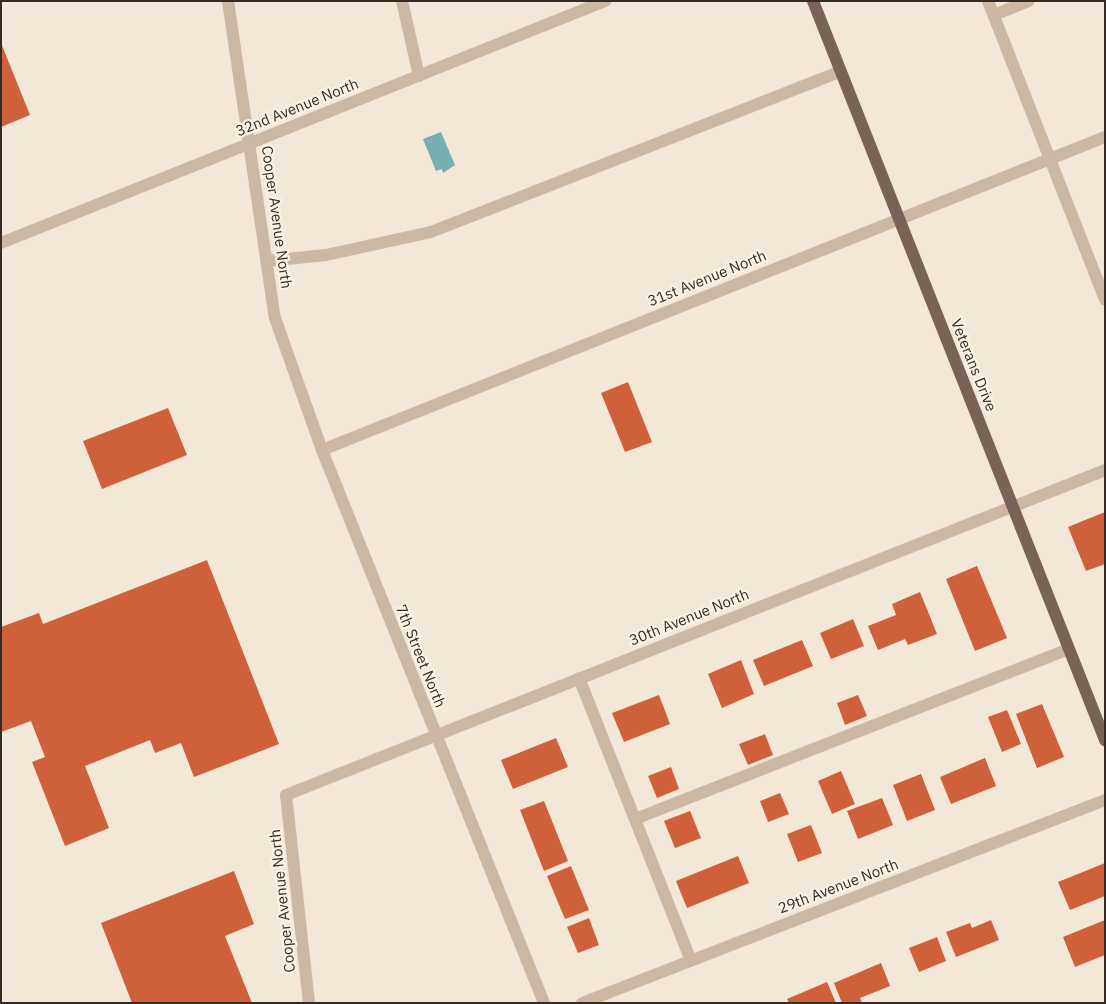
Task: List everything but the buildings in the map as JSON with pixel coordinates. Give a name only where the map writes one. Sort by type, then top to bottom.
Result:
[{"type":"main road","name":"Veterans Drive","points":[[814,1],[1105,740]]},
{"type":"street","name":"Cooper Avenue North","points":[[228,1],[251,143],[275,318]]},
{"type":"street","points":[[402,1],[419,76]]},
{"type":"street","name":"32nd Avenue North","points":[[1,243],[605,1]]},
{"type":"street","points":[[988,1],[1047,160],[1105,299]]},
{"type":"street","points":[[994,15],[1028,1]]},
{"type":"street","points":[[267,261],[326,255],[431,232],[841,71]]},
{"type":"street","name":"31st Avenue North","points":[[322,450],[1105,137]]},
{"type":"street","name":"7th Street North","points":[[275,318],[322,450],[544,1003]]},
{"type":"street","name":"30th Avenue North","points":[[286,795],[435,734],[1105,470]]},
{"type":"street","points":[[635,819],[1069,649]]},
{"type":"street","points":[[578,678],[691,961]]},
{"type":"street","name":"Cooper Avenue North","points":[[286,795],[310,1003]]},
{"type":"street","name":"29th Avenue North","points":[[582,1003],[1105,800]]},
{"type":"water","points":[[441,132],[455,165],[443,173],[442,169],[436,171],[423,139]]}]
